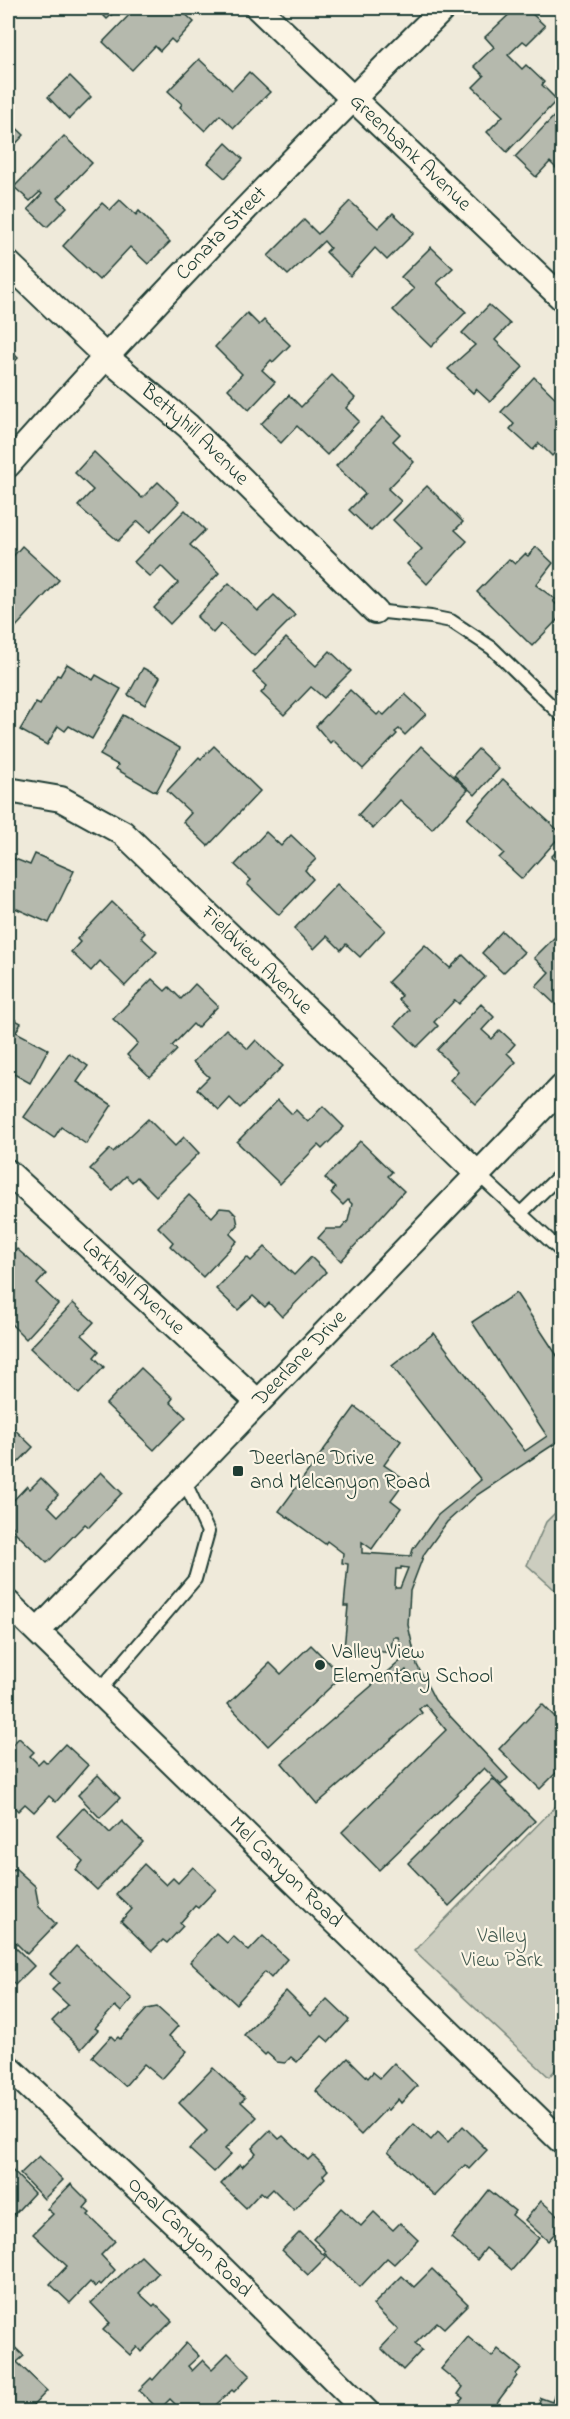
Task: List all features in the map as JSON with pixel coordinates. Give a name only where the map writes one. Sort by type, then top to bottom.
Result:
[{"type":"street","name":"Greenbank Avenue","points":[[258,8],[562,298]]},
{"type":"street","name":"Conata Street","points":[[8,465],[105,356],[353,98],[444,8]]},
{"type":"street","name":"Bettyhill Avenue","points":[[8,262],[105,356],[188,426],[375,611]]},
{"type":"street","name":"Fieldview Avenue","points":[[8,790],[61,799],[123,833],[479,1175]]},
{"type":"street","name":"Deerlane Drive","points":[[39,1631],[562,1088]]},
{"type":"street","name":"Larkhall Avenue","points":[[8,1172],[258,1402]]},
{"type":"street","name":"Mel Canyon Road","points":[[8,1603],[562,2142]]},
{"type":"street","name":"Opal Canyon Road","points":[[8,2067],[193,2240],[368,2412]]},
{"type":"lane","points":[[375,611],[431,616],[452,621],[492,648],[562,716]]},
{"type":"lane","points":[[521,1213],[562,1173]]},
{"type":"lane","points":[[479,1175],[562,1252]]},
{"type":"lane","points":[[99,1690],[195,1579],[208,1532],[184,1480]]},
{"type":"green space","points":[[562,1506],[562,1596],[527,1565],[546,1522]]},
{"type":"green space","name":"Valley View Park","points":[[562,1800],[562,2062],[549,2077],[414,1951]]},
{"type":"building","points":[[96,8],[119,8],[107,19]]},
{"type":"building","points":[[136,8],[179,8],[194,22],[175,43],[171,39],[160,51],[155,46],[132,70],[103,42]]},
{"type":"building","points":[[516,8],[526,8],[545,26],[527,44],[523,41],[508,55],[522,69],[526,65],[544,82],[542,85],[557,100],[507,152],[487,132],[503,116],[473,87],[484,76],[474,66],[494,47],[485,37]]},
{"type":"building","points":[[199,59],[232,90],[249,72],[270,92],[234,128],[220,115],[205,131],[180,107],[182,104],[168,91]]},
{"type":"building","points":[[70,76],[91,97],[69,119],[48,97]]},
{"type":"building","points":[[562,108],[562,174],[550,162],[536,177],[515,157]]},
{"type":"building","points":[[8,120],[24,135],[8,152]]},
{"type":"building","points":[[64,136],[92,163],[58,198],[67,207],[47,227],[28,209],[42,194],[40,192],[30,201],[14,187]]},
{"type":"building","points":[[226,143],[243,159],[225,178],[208,163]]},
{"type":"building","points":[[120,200],[136,215],[139,211],[170,242],[148,264],[130,247],[99,280],[63,246],[102,203],[110,210]]},
{"type":"building","points":[[350,201],[378,228],[393,213],[414,233],[387,260],[375,248],[350,276],[326,252],[330,248],[324,241],[288,275],[268,256],[304,220],[318,234]]},
{"type":"building","points":[[431,247],[453,268],[437,283],[466,312],[431,347],[393,310],[414,289],[401,277]]},
{"type":"building","points":[[489,305],[510,324],[495,340],[523,367],[490,402],[476,389],[473,393],[448,369],[475,345],[462,333]]},
{"type":"building","points":[[247,313],[259,325],[264,320],[290,345],[262,370],[275,382],[249,410],[228,389],[242,374],[215,347]]},
{"type":"building","points":[[8,348],[18,358],[8,369]]},
{"type":"building","points":[[332,375],[355,398],[346,408],[359,421],[327,455],[297,426],[281,443],[261,424],[289,395],[301,407]]},
{"type":"building","points":[[534,377],[562,404],[562,445],[552,456],[539,443],[533,450],[510,429],[514,424],[501,412]]},
{"type":"building","points":[[383,417],[400,434],[393,441],[414,462],[388,489],[401,501],[371,531],[349,510],[365,494],[336,466]]},
{"type":"building","points":[[94,452],[142,498],[158,482],[179,502],[150,532],[138,521],[118,541],[78,506],[93,490],[75,473]]},
{"type":"building","points":[[427,486],[463,522],[455,530],[467,541],[427,584],[407,564],[422,549],[393,520]]},
{"type":"building","points":[[185,510],[205,530],[190,545],[219,573],[170,624],[154,608],[178,583],[161,566],[150,577],[134,562]]},
{"type":"building","points":[[22,546],[59,580],[14,629],[8,623],[8,562]]},
{"type":"building","points":[[536,547],[553,563],[536,585],[555,599],[553,601],[562,610],[562,615],[532,646],[477,592],[509,559],[515,564],[525,554],[528,556]]},
{"type":"building","points":[[229,583],[258,611],[274,595],[295,615],[254,656],[221,624],[213,633],[197,617]]},
{"type":"building","points":[[286,638],[316,666],[330,651],[351,671],[324,698],[311,687],[284,715],[261,693],[267,686],[253,673]]},
{"type":"building","points":[[67,664],[93,680],[96,675],[121,689],[92,739],[69,726],[65,731],[58,726],[47,745],[20,730],[36,703],[40,705],[57,675],[60,676]]},
{"type":"building","points":[[143,668],[160,677],[145,705],[128,695]]},
{"type":"building","points":[[350,690],[377,715],[380,712],[384,715],[405,694],[426,714],[405,735],[399,729],[395,732],[397,734],[363,769],[333,740],[330,743],[316,726]]},
{"type":"building","points":[[123,715],[180,748],[156,792],[116,769],[118,765],[100,755]]},
{"type":"building","points":[[214,746],[260,791],[208,846],[183,822],[191,813],[167,791],[199,757],[201,759]]},
{"type":"building","points":[[421,746],[468,790],[432,829],[400,800],[373,829],[358,815]]},
{"type":"building","points":[[478,749],[499,769],[475,795],[454,775]]},
{"type":"building","points":[[503,779],[562,834],[522,879],[499,858],[504,853],[467,819]]},
{"type":"building","points":[[266,832],[281,846],[291,835],[316,859],[305,870],[313,879],[279,915],[247,884],[251,880],[235,865]]},
{"type":"building","points":[[562,846],[562,868],[551,857]]},
{"type":"building","points":[[35,854],[74,871],[49,923],[8,905],[8,856],[30,865]]},
{"type":"building","points":[[337,884],[385,930],[360,957],[346,944],[341,950],[327,936],[314,949],[294,929]]},
{"type":"building","points":[[112,902],[145,933],[141,937],[157,952],[125,986],[100,961],[91,971],[71,952],[80,942],[77,939]]},
{"type":"building","points":[[562,930],[562,999],[556,1005],[536,986],[549,972],[534,958]]},
{"type":"building","points":[[502,931],[524,952],[503,973],[482,953]]},
{"type":"building","points":[[425,945],[450,968],[463,955],[485,977],[459,1004],[455,1000],[434,1022],[438,1026],[417,1047],[395,1025],[409,1010],[398,999],[402,996],[388,982]]},
{"type":"building","points":[[152,979],[165,991],[169,987],[181,999],[195,984],[218,1006],[197,1028],[193,1024],[172,1046],[177,1050],[150,1077],[127,1055],[138,1043],[113,1019]]},
{"type":"building","points":[[481,1004],[494,1017],[482,1030],[492,1039],[500,1030],[515,1044],[507,1053],[516,1062],[476,1104],[450,1080],[458,1071],[437,1050]]},
{"type":"building","points":[[8,1016],[21,1023],[16,1032],[48,1049],[30,1083],[14,1074],[11,1079],[8,1077]]},
{"type":"building","points":[[226,1029],[248,1049],[256,1040],[283,1066],[240,1108],[230,1098],[219,1110],[197,1089],[209,1077],[193,1062]]},
{"type":"building","points":[[69,1053],[88,1066],[77,1082],[112,1105],[86,1144],[61,1127],[54,1138],[24,1117]]},
{"type":"building","points":[[278,1100],[292,1114],[296,1110],[308,1122],[323,1106],[344,1127],[322,1149],[318,1145],[280,1184],[237,1142]]},
{"type":"building","points":[[148,1119],[175,1146],[184,1137],[199,1153],[156,1196],[137,1177],[132,1182],[126,1176],[112,1190],[90,1169],[110,1149],[113,1152]]},
{"type":"building","points":[[360,1141],[392,1172],[388,1176],[404,1191],[341,1261],[318,1238],[326,1229],[341,1229],[348,1221],[352,1204],[348,1200],[343,1205],[331,1193],[335,1188],[325,1178]]},
{"type":"building","points":[[189,1195],[212,1217],[220,1208],[230,1209],[236,1215],[238,1225],[230,1234],[237,1241],[203,1277],[170,1246],[173,1242],[158,1227]]},
{"type":"building","points":[[265,1247],[294,1275],[311,1257],[326,1272],[282,1317],[269,1303],[265,1307],[253,1296],[238,1310],[216,1289],[247,1257],[251,1261]]},
{"type":"building","points":[[17,1249],[46,1274],[37,1284],[58,1304],[26,1339],[8,1321],[8,1259]]},
{"type":"building","points":[[516,1293],[562,1363],[562,1439],[477,1495],[447,1522],[424,1554],[410,1591],[408,1625],[417,1665],[435,1700],[508,1778],[501,1785],[484,1768],[379,1870],[342,1832],[446,1730],[425,1704],[419,1709],[422,1713],[317,1804],[282,1763],[404,1658],[398,1637],[393,1637],[391,1647],[396,1648],[396,1653],[344,1649],[348,1606],[344,1606],[348,1564],[342,1563],[343,1553],[327,1541],[325,1544],[279,1511],[355,1407],[401,1441],[384,1465],[406,1480],[391,1500],[401,1508],[372,1549],[362,1542],[362,1553],[411,1556],[413,1549],[438,1515],[481,1480],[392,1366],[434,1333],[525,1451],[547,1436],[472,1322]],"holes":[[[401,1567],[408,1568],[400,1588],[395,1588],[396,1569],[401,1569]],[[406,1670],[411,1679],[404,1682],[399,1676]]]},
{"type":"building","points":[[73,1303],[94,1322],[82,1335],[99,1351],[94,1357],[104,1367],[79,1394],[30,1348]]},
{"type":"building","points":[[141,1368],[173,1398],[170,1402],[186,1417],[154,1450],[106,1404]]},
{"type":"building","points":[[8,1423],[33,1447],[8,1473]]},
{"type":"building","points":[[101,1472],[122,1493],[89,1527],[85,1524],[47,1563],[12,1529],[13,1527],[8,1522],[8,1506],[27,1486],[30,1489],[41,1478],[58,1495],[48,1506],[58,1516]]},
{"type":"building","points":[[311,1645],[342,1676],[268,1746],[228,1704],[270,1663],[281,1674]]},
{"type":"building","points":[[542,1704],[562,1724],[562,1767],[540,1789],[499,1749]]},
{"type":"building","points":[[19,1738],[34,1752],[30,1756],[38,1764],[43,1759],[47,1763],[65,1744],[88,1765],[56,1802],[49,1796],[34,1812],[25,1804],[18,1811],[8,1801],[8,1749]]},
{"type":"building","points":[[98,1775],[120,1798],[100,1818],[78,1795]]},
{"type":"building","points":[[493,1779],[535,1821],[449,1906],[408,1863]]},
{"type":"building","points":[[84,1807],[110,1833],[122,1821],[143,1842],[97,1890],[76,1870],[83,1861],[57,1836]]},
{"type":"building","points":[[144,1864],[166,1885],[173,1878],[178,1883],[193,1867],[216,1889],[198,1908],[195,1906],[180,1923],[183,1926],[167,1943],[163,1940],[152,1951],[121,1921],[132,1909],[116,1894]]},
{"type":"building","points":[[15,1868],[35,1886],[39,1907],[56,1924],[27,1954],[8,1938],[8,1876]]},
{"type":"building","points":[[216,1933],[227,1943],[233,1936],[249,1951],[263,1936],[287,1959],[271,1978],[265,1972],[236,2004],[190,1962]]},
{"type":"building","points":[[10,1942],[34,1966],[15,1985],[8,1977],[8,1944]]},
{"type":"building","points":[[76,1946],[132,1999],[121,2012],[115,2006],[95,2028],[98,2030],[81,2049],[52,2021],[68,2005],[52,1990],[59,1983],[50,1974]]},
{"type":"building","points":[[286,1991],[311,2016],[327,1999],[349,2020],[329,2042],[322,2036],[297,2062],[291,2057],[285,2063],[277,2062],[267,2053],[265,2055],[244,2035]]},
{"type":"building","points":[[157,2007],[178,2026],[169,2036],[187,2051],[162,2079],[144,2064],[125,2086],[92,2057],[111,2036],[115,2040],[118,2037],[120,2039],[147,2009]]},
{"type":"building","points":[[348,2058],[368,2078],[373,2072],[380,2078],[394,2063],[417,2086],[401,2103],[398,2099],[388,2110],[386,2109],[361,2135],[316,2091]]},
{"type":"building","points":[[213,2068],[245,2098],[241,2102],[257,2117],[225,2149],[231,2154],[214,2172],[189,2149],[207,2131],[179,2103]]},
{"type":"building","points":[[414,2124],[431,2140],[438,2132],[448,2142],[463,2126],[487,2150],[469,2169],[465,2165],[435,2196],[388,2152]]},
{"type":"building","points":[[270,2130],[279,2139],[283,2136],[308,2160],[313,2155],[328,2170],[323,2175],[325,2178],[294,2210],[273,2189],[266,2196],[261,2192],[246,2208],[221,2184],[240,2164],[242,2167],[256,2153],[252,2148]]},
{"type":"building","points":[[39,2156],[63,2180],[44,2199],[20,2174]]},
{"type":"building","points":[[8,2166],[34,2193],[8,2221]]},
{"type":"building","points":[[71,2184],[89,2202],[84,2208],[90,2213],[88,2215],[115,2241],[101,2255],[115,2270],[101,2285],[99,2283],[95,2287],[90,2282],[70,2303],[50,2284],[67,2266],[33,2234],[53,2214],[47,2209]]},
{"type":"building","points":[[489,2190],[515,2211],[512,2215],[539,2238],[512,2270],[486,2248],[477,2260],[451,2238]]},
{"type":"building","points":[[541,2201],[562,2219],[562,2225],[548,2241],[525,2220]]},
{"type":"building","points":[[341,2208],[361,2226],[374,2212],[393,2230],[400,2223],[418,2240],[394,2264],[387,2258],[360,2287],[324,2253],[326,2251],[313,2239]]},
{"type":"building","points":[[300,2232],[326,2257],[308,2275],[282,2250]]},
{"type":"building","points":[[141,2256],[158,2273],[139,2293],[153,2306],[155,2304],[172,2321],[141,2352],[137,2347],[130,2355],[103,2330],[110,2323],[91,2303]]},
{"type":"building","points":[[432,2269],[468,2304],[444,2328],[437,2322],[415,2344],[422,2350],[403,2370],[381,2348],[398,2330],[373,2305],[402,2276],[414,2287]]},
{"type":"building","points":[[562,2302],[562,2316],[556,2312]]},
{"type":"building","points":[[468,2337],[492,2357],[498,2349],[521,2368],[490,2412],[452,2412],[463,2398],[458,2394],[463,2387],[441,2369]]},
{"type":"building","points":[[8,2341],[24,2356],[17,2362],[47,2391],[27,2412],[8,2412]]},
{"type":"building","points":[[186,2343],[199,2356],[188,2366],[192,2371],[203,2360],[212,2369],[228,2353],[250,2375],[234,2392],[232,2390],[208,2412],[183,2412],[170,2399],[159,2410],[139,2390],[151,2378],[153,2380]]},
{"type":"building","points":[[554,2395],[562,2399],[562,2412],[536,2412],[541,2398],[552,2402]]},
{"type":"place","name":"Deerlane Drive and Melcanyon Road","points":[[238,1471]]},
{"type":"place","name":"Valley View Elementary School","points":[[320,1665]]}]
